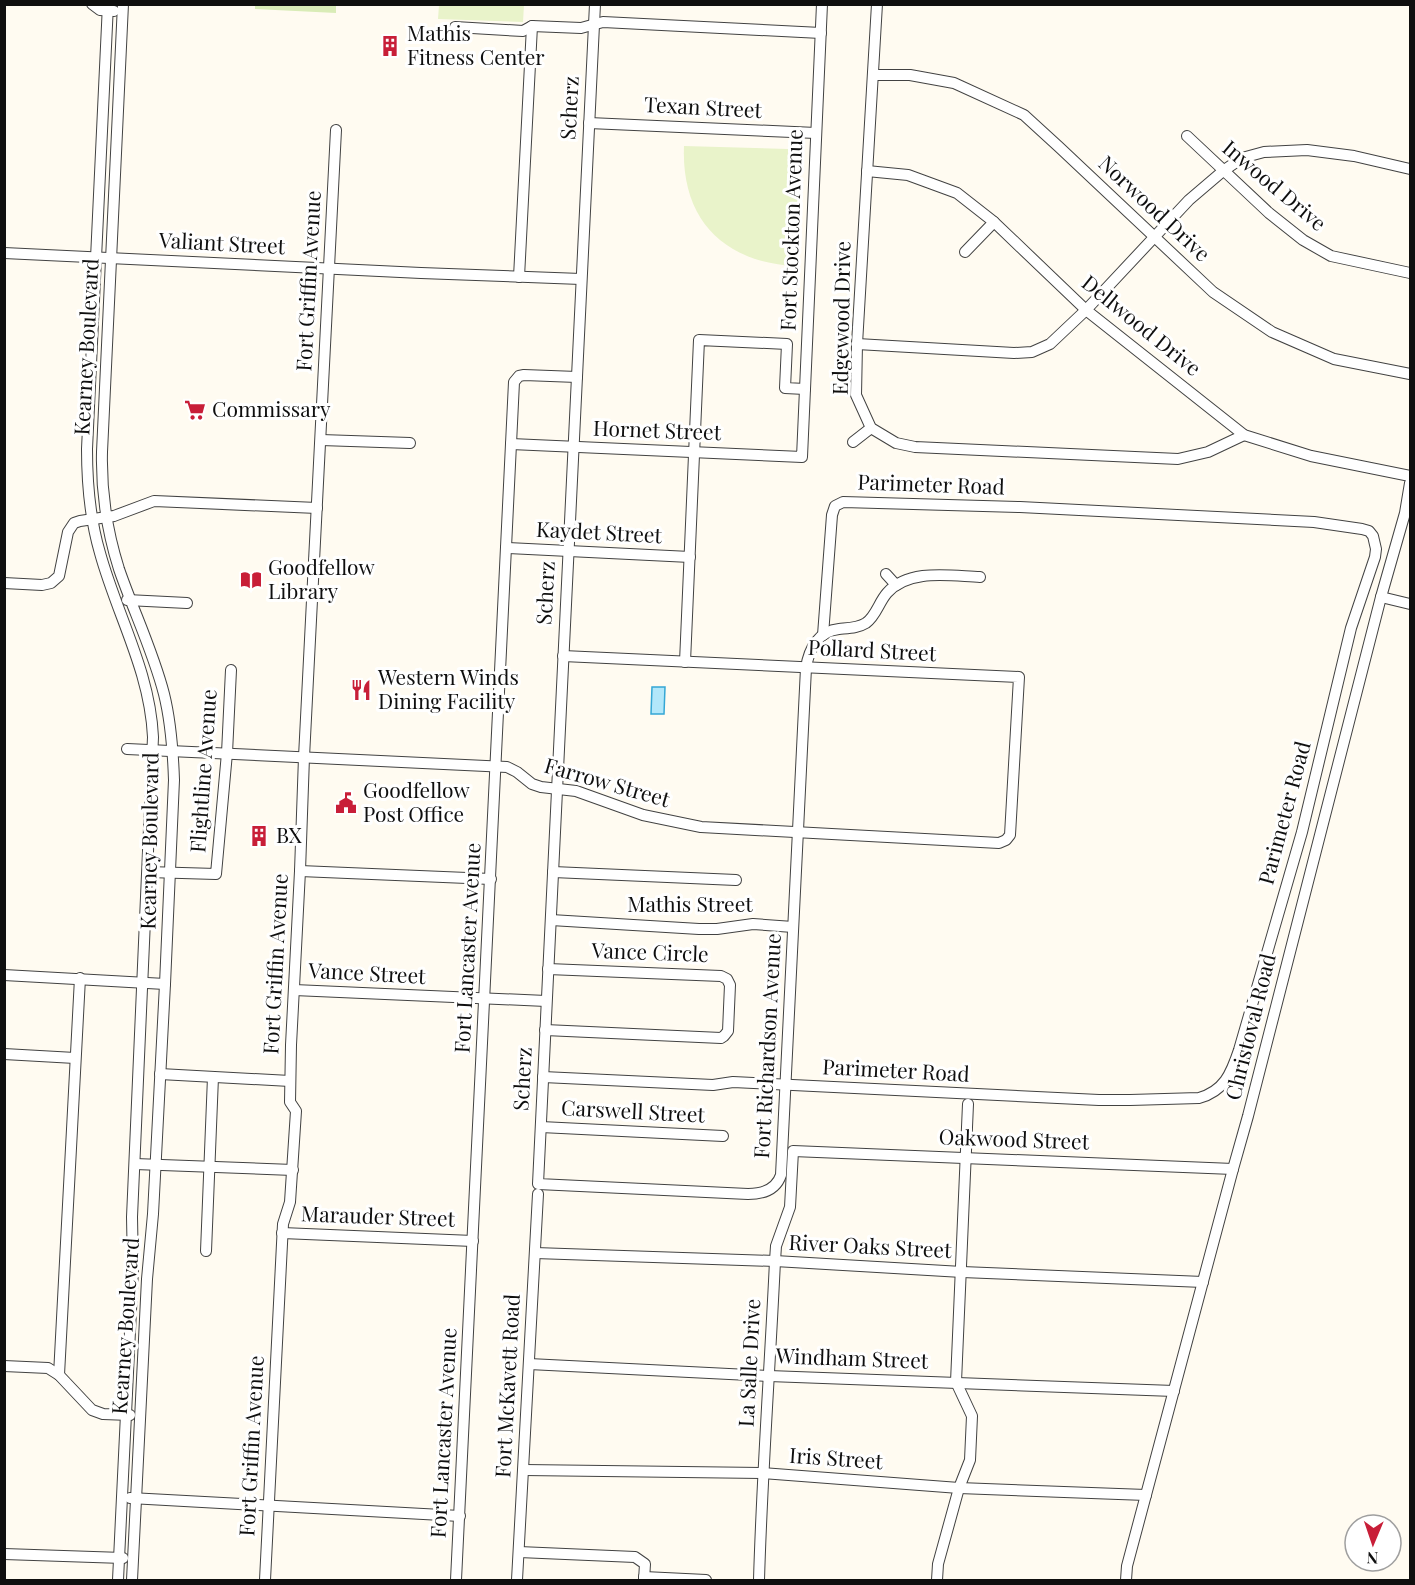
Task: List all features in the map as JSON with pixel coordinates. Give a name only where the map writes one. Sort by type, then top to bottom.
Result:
[{"type":"street","points":[[92,4],[100,10],[123,8]]},
{"type":"street","name":"Scherz","points":[[538,1189],[595,4]]},
{"type":"street","name":"Fort Stockton Avenue","points":[[802,457],[822,4]]},
{"type":"street","name":"Edgewood Drive","points":[[871,428],[856,395],[877,4]]},
{"type":"street","name":"Kearney Boulevard","points":[[108,8],[87,481],[92,519],[100,553],[141,669],[153,723],[132,1217],[133,1269],[118,1581]]},
{"type":"street","name":"Kearney Boulevard","points":[[123,8],[101,466],[106,518],[116,559],[164,693],[173,751],[174,780],[132,1581]]},
{"type":"street","points":[[455,27],[524,31],[532,26],[581,28],[603,22],[821,33]]},
{"type":"street","points":[[519,277],[532,26]]},
{"type":"street","name":"Norwood Drive","points":[[874,75],[910,75],[954,83],[1024,115],[1213,292],[1272,332],[1334,359],[1410,374]]},
{"type":"street","name":"Texan Street","points":[[589,123],[816,133]]},
{"type":"street","name":"Fort Griffin Avenue","points":[[265,1581],[282,1233],[290,1203],[296,1111],[290,1102],[290,1081],[336,130]]},
{"type":"street","name":"Inwood Drive","points":[[1187,136],[1269,213],[1303,240],[1331,256],[1410,273]]},
{"type":"street","points":[[857,344],[1032,352],[1050,344],[1086,310],[1189,200],[1242,158],[1264,152],[1307,150],[1354,156],[1410,169]]},
{"type":"street","name":"Dellwood Drive","points":[[867,171],[908,175],[957,193],[994,222],[1086,310],[1244,435],[1311,456],[1410,476]]},
{"type":"street","points":[[965,252],[994,222]]},
{"type":"street","name":"Valiant Street","points":[[4,253],[581,279]]},
{"type":"street","points":[[685,662],[699,340],[787,344],[785,388],[805,389]]},
{"type":"street","name":"Fort Lancaster Avenue","points":[[456,1581],[514,382],[516,378],[524,375],[577,377]]},
{"type":"street","points":[[853,442],[871,428],[896,443],[915,447],[1178,459],[1208,452],[1244,435]]},
{"type":"street","points":[[321,440],[410,443]]},
{"type":"street","name":"Hornet Street","points":[[511,444],[802,457]]},
{"type":"street","name":"Christoval Road","points":[[1126,1581],[1127,1566],[1248,1116],[1381,597],[1407,514],[1410,483]]},
{"type":"street","points":[[4,583],[42,585],[51,583],[59,576],[68,532],[74,523],[106,518],[148,503],[159,501],[317,508]]},
{"type":"street","name":"Parimeter Road","points":[[543,1077],[713,1085],[734,1082],[1130,1100],[1198,1098],[1208,1095],[1223,1084],[1232,1070],[1302,832],[1352,628],[1373,565],[1376,549],[1373,536],[1369,531],[1314,522],[1020,507],[843,502],[835,506],[831,515],[823,635]]},
{"type":"street","name":"Kaydet Street","points":[[506,548],[690,557]]},
{"type":"street","points":[[886,574],[896,585]]},
{"type":"street","points":[[806,668],[811,648],[823,635],[836,629],[855,628],[866,623],[886,594],[896,585],[930,576],[980,577]]},
{"type":"street","points":[[1381,597],[1410,604]]},
{"type":"street","points":[[117,600],[187,603]]},
{"type":"street","name":"Pollard Street","points":[[563,656],[1019,677],[1011,830],[1008,838]]},
{"type":"street","name":"Fort Richardson Avenue","points":[[538,1189],[748,1194],[764,1193],[776,1186],[781,1175],[806,668]]},
{"type":"street","name":"Flightline Avenue","points":[[170,872],[216,874],[227,753],[231,670]]},
{"type":"street","name":"Farrow Street","points":[[127,749],[495,766],[512,769],[532,784],[542,788],[582,793],[625,810],[683,824],[728,829],[999,843],[1008,838]]},
{"type":"street","points":[[300,871],[491,879]]},
{"type":"street","points":[[147,872],[170,872]]},
{"type":"street","points":[[553,872],[736,880]]},
{"type":"street","name":"Mathis Street","points":[[551,920],[699,929],[753,924],[793,927]]},
{"type":"street","name":"Vance Circle","points":[[545,1030],[721,1038],[728,1031],[730,986],[727,979],[721,976],[548,969]]},
{"type":"street","points":[[4,975],[165,984]]},
{"type":"street","points":[[59,1376],[80,978]]},
{"type":"street","name":"Vance Street","points":[[294,990],[546,1001]]},
{"type":"street","points":[[4,1054],[75,1058]]},
{"type":"street","points":[[160,1074],[290,1081]]},
{"type":"street","points":[[206,1251],[213,1077]]},
{"type":"street","points":[[937,1581],[938,1564],[959,1488],[970,1460],[972,1416],[956,1382],[968,1104]]},
{"type":"street","name":"Carswell Street","points":[[541,1127],[723,1136]]},
{"type":"street","name":"Oakwood Street","points":[[793,1151],[1233,1169]]},
{"type":"street","name":"La Salle Drive","points":[[759,1581],[762,1473],[776,1246],[790,1207],[793,1151]]},
{"type":"street","points":[[135,1164],[293,1170]]},
{"type":"street","name":"Fort McKavett Road","points":[[518,1581],[538,1189]]},
{"type":"street","name":"Marauder Street","points":[[282,1233],[473,1241]]},
{"type":"street","name":"River Oaks Street","points":[[535,1253],[775,1261],[962,1272],[1203,1282]]},
{"type":"street","name":"Windham Street","points":[[529,1364],[769,1376],[1174,1391]]},
{"type":"street","points":[[4,1366],[48,1368],[97,1413],[140,1416]]},
{"type":"street","name":"Iris Street","points":[[524,1470],[762,1473],[959,1488],[1146,1495]]},
{"type":"street","points":[[122,1497],[460,1516]]},
{"type":"street","points":[[519,1552],[635,1557],[645,1564],[644,1579],[706,1581]]},
{"type":"street","points":[[4,1554],[133,1558]]},
{"type":"green space","points":[[255,5],[336,5],[336,13],[255,9]]},
{"type":"green space","points":[[439,5],[524,5],[523,22],[438,19]]},
{"type":"green space","points":[[684,146],[788,149],[801,164],[795,266],[769,263],[747,256],[727,246],[711,232],[699,215],[690,195],[685,172]]},
{"type":"water","points":[[652,687],[665,687],[664,714],[651,714]]},
{"type":"place","name":"Mathis Fitness Center","points":[[390,46]]},
{"type":"place","name":"Commissary","points":[[195,410]]},
{"type":"place","name":"Goodfellow Library","points":[[251,580]]},
{"type":"place","name":"Western Winds Dining Facility","points":[[361,690]]},
{"type":"place","name":"Goodfellow Post Office","points":[[346,803]]},
{"type":"place","name":"BX","points":[[259,836]]}]
